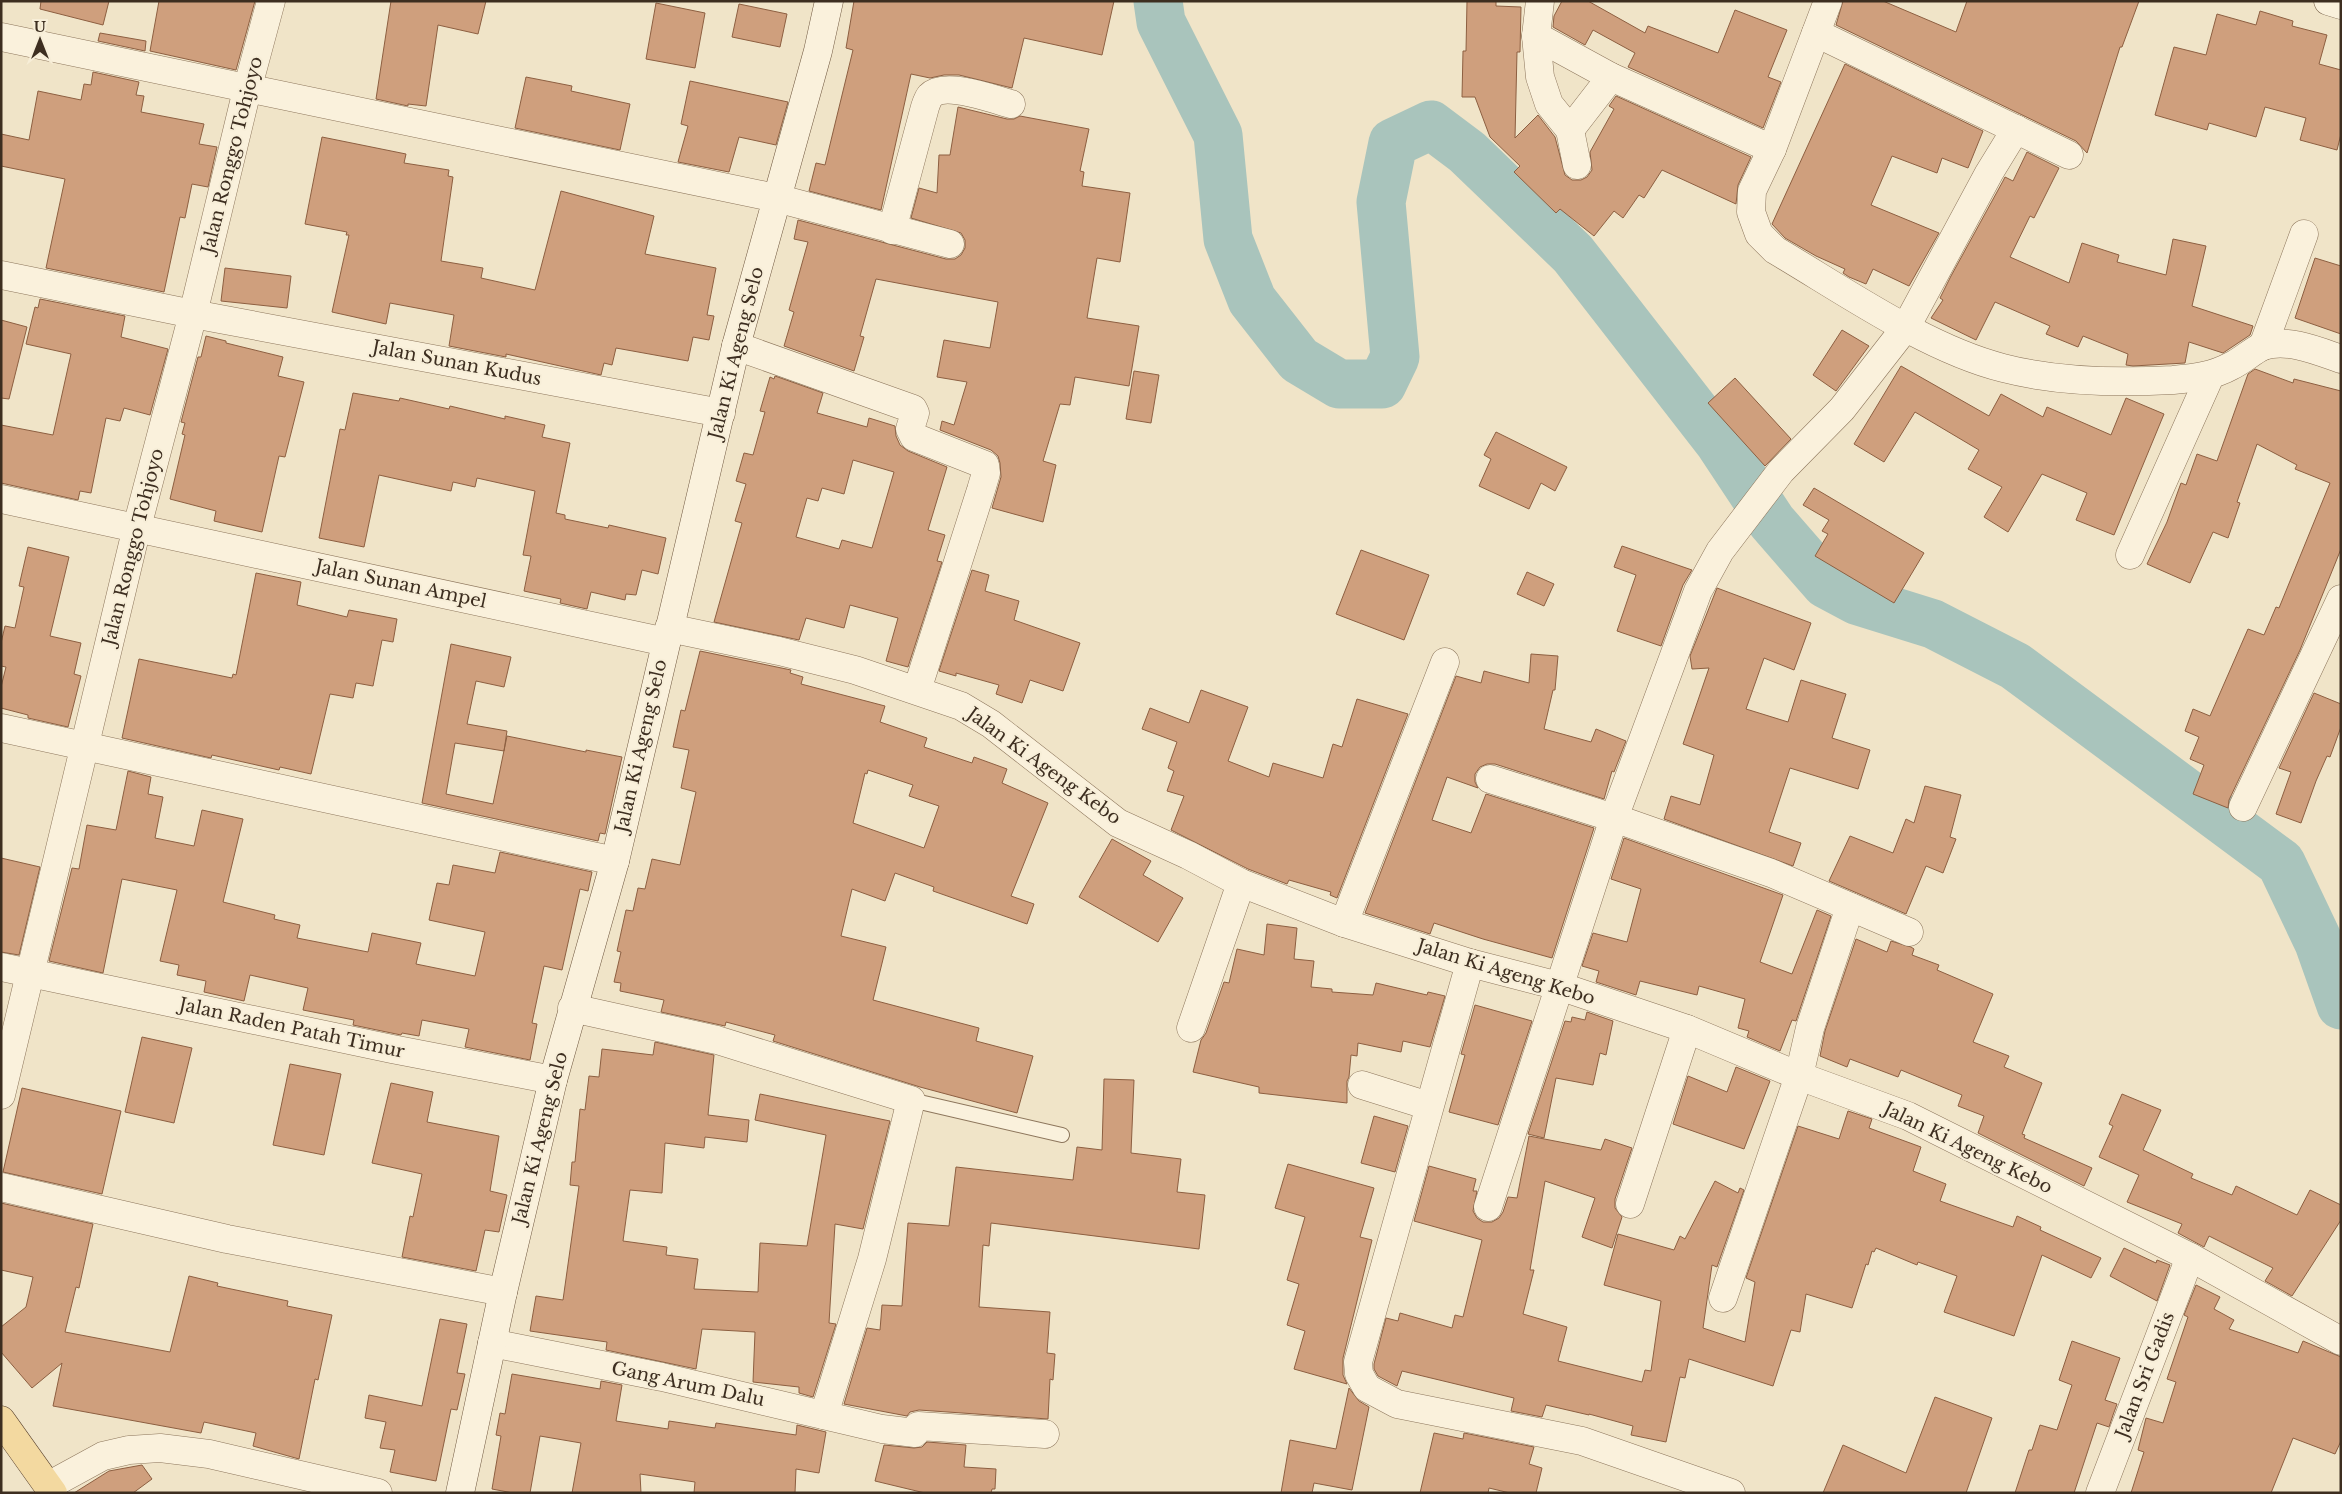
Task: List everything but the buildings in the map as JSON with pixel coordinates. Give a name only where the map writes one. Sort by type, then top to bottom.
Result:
[{"type":"main road","points":[[1,1420],[51,1490]]},
{"type":"street","name":"Jalan Ronggo Tohjoyo","points":[[1,1095],[32,975],[137,527],[193,314],[247,90],[271,1]]},
{"type":"street","name":"Jalan Ki Ageng Selo","points":[[460,1493],[503,1292],[553,1080],[615,861],[736,346],[818,51],[828,1]]},
{"type":"street","points":[[1540,1],[1536,36],[1539,68],[1549,104],[1570,130],[1577,165]]},
{"type":"street","points":[[1828,1],[1772,149],[1752,191],[1751,212],[1759,234],[1775,250],[1906,327],[1960,354],[2002,368],[2044,377],[2172,380],[2210,376],[2232,366],[2264,346],[2279,344],[2298,346],[2341,359]]},
{"type":"street","points":[[2328,1],[2341,5]]},
{"type":"street","points":[[1816,33],[2069,155]]},
{"type":"street","points":[[1536,36],[1611,77],[1772,149]]},
{"type":"street","points":[[1,37],[247,90],[776,198],[950,244]]},
{"type":"street","points":[[1570,130],[1611,77]]},
{"type":"street","points":[[892,230],[925,107],[930,96],[940,90],[952,90],[1011,104]]},
{"type":"street","points":[[1488,1207],[1614,818],[1698,591],[1720,551],[1741,521],[1781,471],[1842,408],[1906,327],[1989,173],[2016,129]]},
{"type":"street","points":[[2264,346],[2304,234]]},
{"type":"street","name":"Jalan Sunan Kudus","points":[[1,275],[193,314],[720,412]]},
{"type":"street","points":[[736,346],[913,409],[915,412],[910,430],[914,438],[985,465],[986,473],[981,490],[917,690]]},
{"type":"street","points":[[2130,555],[2210,376]]},
{"type":"street","name":"Jalan Sunan Ampel","points":[[1,499],[667,635]]},
{"type":"street","points":[[2243,807],[2341,599]]},
{"type":"street","name":"Jalan Ki Ageng Kebo","points":[[667,635],[779,651],[855,670],[961,706],[991,724],[1087,800],[1118,822],[1188,854],[1241,884],[1344,923],[1470,963],[1559,986],[1687,1029],[1800,1076],[1908,1116],[2190,1257],[2341,1341]]},
{"type":"street","points":[[1344,923],[1445,662]]},
{"type":"street","points":[[1,728],[615,861]]},
{"type":"street","points":[[1490,779],[1614,818],[1771,873],[1909,932]]},
{"type":"street","points":[[1191,1028],[1241,884]]},
{"type":"street","points":[[1723,1298],[1800,1076],[1810,1028],[1850,907]]},
{"type":"street","points":[[1470,963],[1358,1362],[1359,1374],[1367,1388],[1397,1404],[1582,1441],[1731,1493]]},
{"type":"street","name":"Jalan Raden Patah Timur","points":[[1,967],[32,975],[553,1080]]},
{"type":"street","points":[[572,1008],[717,1040],[911,1100],[872,1259],[824,1415]]},
{"type":"street","points":[[1630,1204],[1687,1029]]},
{"type":"street","points":[[1362,1085],[1430,1106]]},
{"type":"street","points":[[1,1187],[237,1241],[503,1292]]},
{"type":"street","name":"Jalan Sri Gadis","points":[[2100,1493],[2190,1257]]},
{"type":"street","name":"Gang Arum Dalu","points":[[492,1343],[662,1377],[882,1429],[915,1434],[918,1426],[1045,1434]]},
{"type":"street","points":[[51,1490],[103,1456],[129,1450],[160,1448],[209,1454],[378,1493]]},
{"type":"lane","points":[[911,1100],[1062,1135]]},
{"type":"waterway","points":[[1158,1],[1161,22],[1218,135],[1228,239],[1252,300],[1299,360],[1339,384],[1382,384],[1395,357],[1381,202],[1393,143],[1431,125],[1467,152],[1573,254],[1719,442],[1772,522],[1826,584],[1856,600],[1933,624],[2015,666],[2281,863],[2319,943],[2341,1005]]}]
